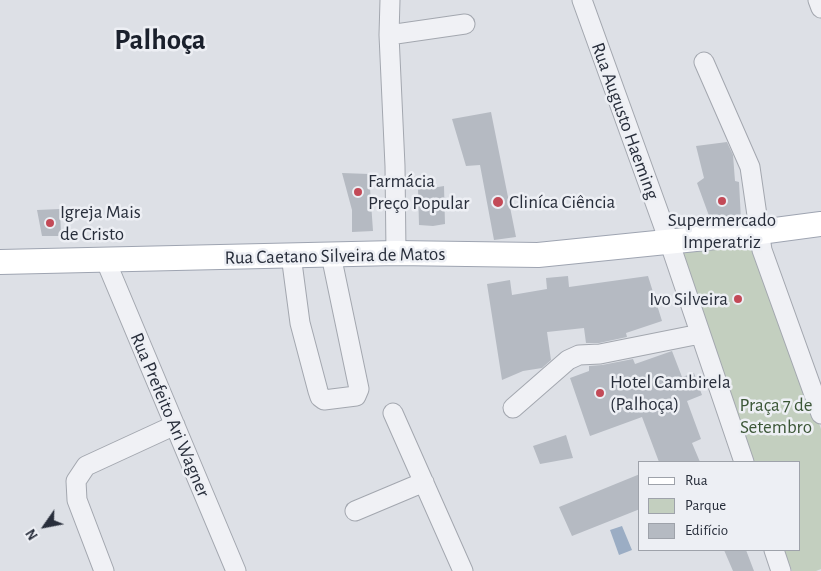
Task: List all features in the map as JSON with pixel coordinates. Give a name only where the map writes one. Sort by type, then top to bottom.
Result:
[{"type":"main road","name":"Rua Caetano Silveira de Matos","points":[[0,262],[290,255],[538,254],[821,224]]},
{"type":"street","points":[[390,0],[389,35],[395,166],[396,254]]},
{"type":"street","name":"Rua Augusto Haeming","points":[[582,0],[669,241]]},
{"type":"street","points":[[818,0],[821,8]]},
{"type":"street","points":[[389,35],[465,24]]},
{"type":"street","points":[[704,62],[750,167],[762,250],[821,414]]},
{"type":"street","points":[[669,241],[744,461]]},
{"type":"street","points":[[290,255],[300,323],[318,392],[324,400],[356,396],[360,384],[341,307],[331,255]]},
{"type":"street","name":"Rua Prefeito Ari Wagner","points":[[104,259],[236,571]]},
{"type":"street","points":[[513,408],[568,360],[579,355],[600,354],[700,334]]},
{"type":"street","points":[[394,413],[463,571]]},
{"type":"street","points":[[104,571],[77,500],[76,481],[86,466],[175,426]]},
{"type":"street","points":[[354,511],[424,482]]},
{"type":"street","points":[[774,551],[781,571]]},
{"type":"green space","name":"Praça 7 de Setembro","points":[[748,240],[756,248],[821,429],[821,569],[816,571],[792,571],[784,551],[801,551],[801,461],[753,461],[679,256],[684,248]]},
{"type":"water","points":[[622,526],[632,550],[619,555],[610,530]]},
{"type":"building","name":"Cliníca Ciência","points":[[491,112],[516,237],[494,240],[480,165],[466,166],[452,119]]},
{"type":"building","name":"Supermercado Imperatriz","points":[[727,142],[733,155],[735,181],[739,182],[741,220],[712,224],[697,183],[704,178],[696,146]]},
{"type":"building","name":"Farmácia Preço Popular","points":[[342,173],[369,174],[373,231],[352,232],[352,210]]},
{"type":"building","points":[[444,186],[445,224],[433,226],[419,225],[418,188]]},
{"type":"building","name":"Igreja Mais de Cristo","points":[[60,209],[61,236],[42,236],[37,210]]},
{"type":"building","points":[[568,276],[569,287],[648,276],[662,321],[626,333],[627,337],[599,343],[586,343],[584,328],[547,332],[551,360],[542,368],[523,371],[502,380],[487,284],[510,280],[512,295],[547,289],[546,278]]},
{"type":"building","points":[[672,351],[682,377],[694,373],[702,395],[687,401],[701,439],[692,443],[700,461],[659,461],[642,417],[590,436],[570,378],[589,371],[589,366],[633,359],[635,364]]},
{"type":"building","points":[[566,435],[573,458],[540,464],[533,446]]},
{"type":"building","points":[[638,475],[638,510],[572,536],[559,507]]},
{"type":"building","points":[[724,551],[746,551],[754,571],[733,571]]},
{"type":"place","name":"Farmácia Preço Popular","points":[[358,192]]},
{"type":"place","name":"Supermercado Imperatriz","points":[[722,201]]},
{"type":"place","name":"Cliníca Ciência","points":[[498,202]]},
{"type":"place","name":"Igreja Mais de Cristo","points":[[50,223]]},
{"type":"place","name":"Ivo Silveira","points":[[738,299]]},
{"type":"place","name":"Hotel Cambirela (Palhoça)","points":[[600,393]]},
{"type":"district","name":"Palhoça","points":[[160,40]]}]
